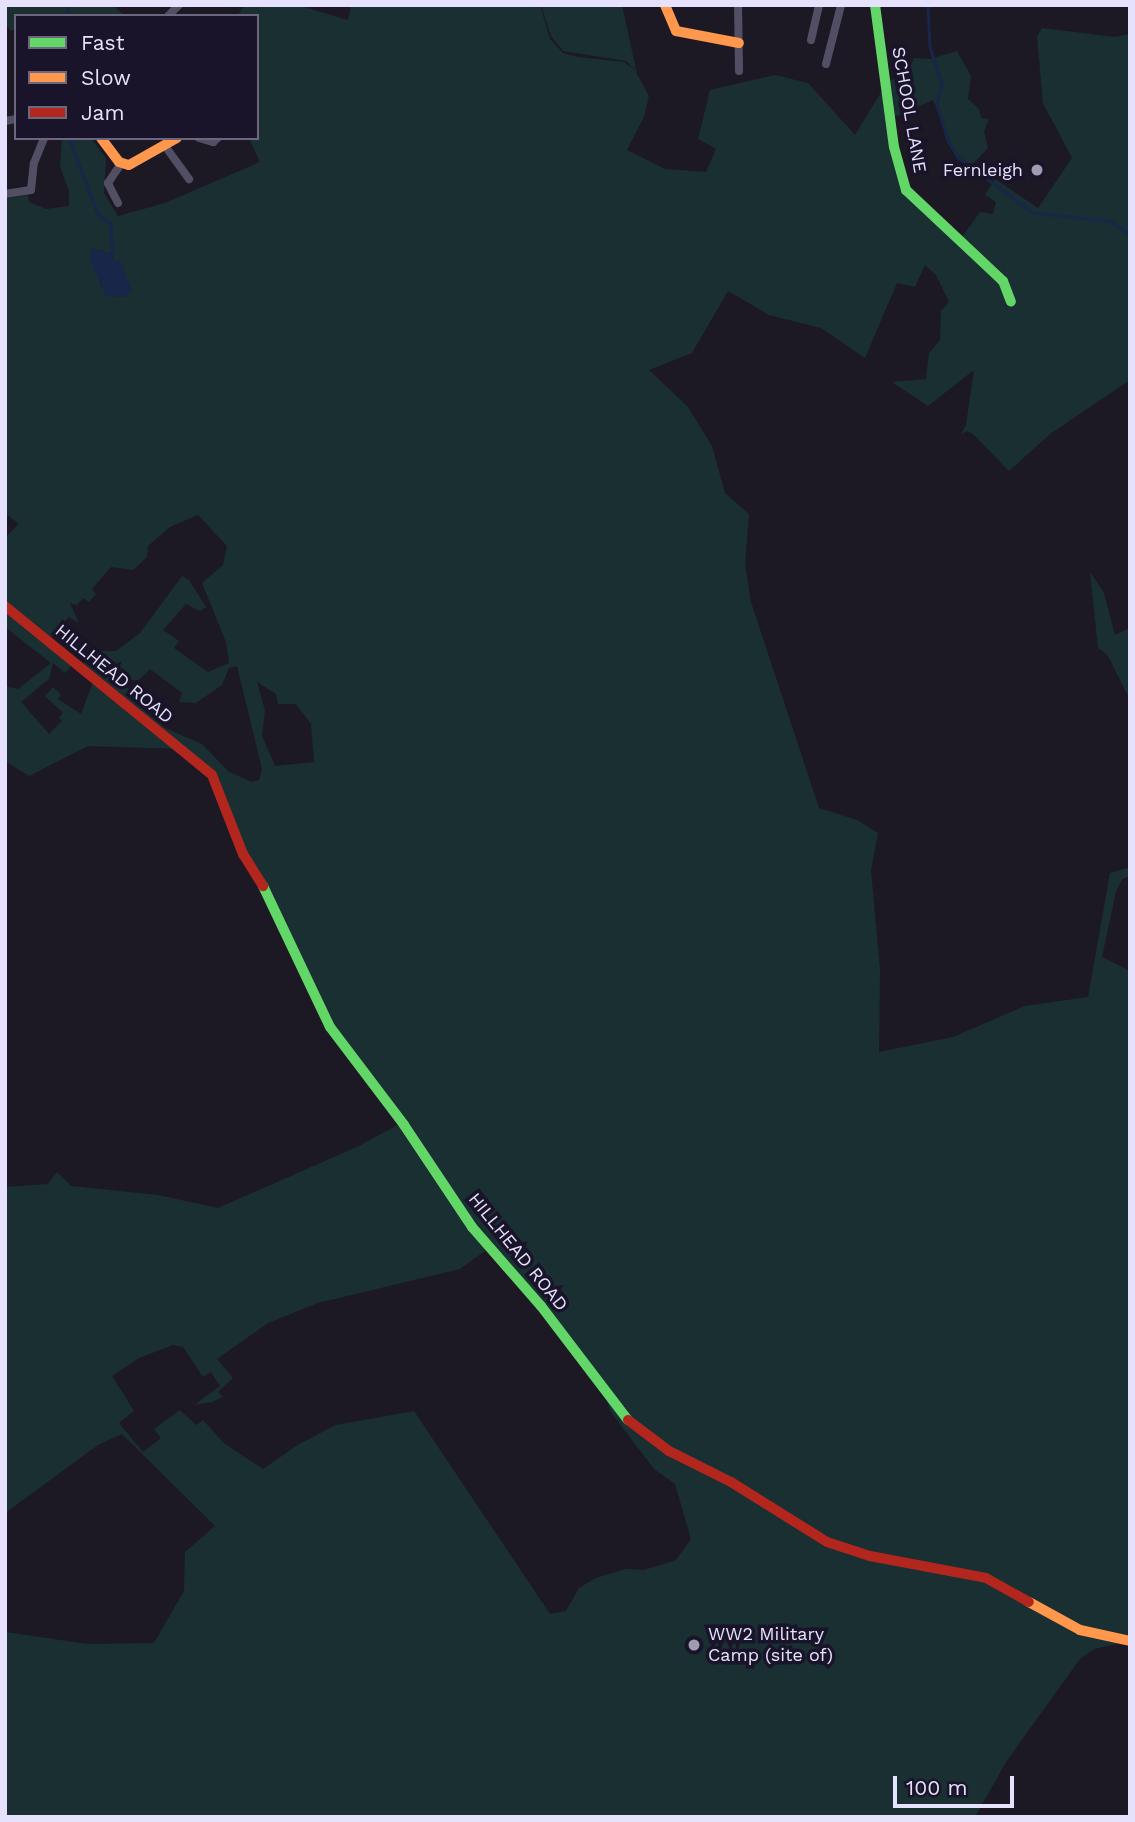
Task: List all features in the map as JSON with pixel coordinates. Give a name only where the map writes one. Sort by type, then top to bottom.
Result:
[{"type":"street","points":[[665,5],[676,31],[738,43]]},
{"type":"street","points":[[738,5],[739,71]]},
{"type":"street","points":[[815,36],[819,5]]},
{"type":"street","points":[[826,64],[841,5]]},
{"type":"street","name":"SCHOOL LANE","points":[[876,5],[894,147],[906,190],[1003,281],[1011,302]]},
{"type":"street","points":[[5,194],[34,191],[35,157],[43,140]]},
{"type":"street","points":[[103,140],[121,164]]},
{"type":"street","points":[[118,203],[108,183],[121,164],[139,162],[174,140]]},
{"type":"street","points":[[165,146],[189,178]]},
{"type":"street","name":"HILLHEAD ROAD","points":[[5,607],[148,727],[193,755],[212,775],[243,854],[276,906],[330,1027],[404,1125],[465,1219],[541,1306],[621,1414],[672,1453],[730,1482],[827,1542],[865,1555],[989,1579],[1080,1630],[1130,1641]]},
{"type":"green space","points":[[5,5],[112,5],[123,14],[14,14],[14,30],[11,31],[6,24]]},
{"type":"green space","points":[[245,5],[297,5],[348,20],[351,5],[540,5],[550,39],[563,53],[624,62],[636,71],[626,61],[563,51],[551,36],[541,5],[622,5],[637,74],[649,96],[644,117],[627,150],[665,169],[706,172],[716,149],[698,139],[710,90],[775,75],[808,83],[855,135],[883,89],[892,147],[919,209],[957,244],[980,212],[993,214],[996,202],[985,195],[995,179],[1038,208],[1072,158],[1043,103],[1037,37],[1042,28],[1115,37],[1130,34],[1130,380],[1050,434],[1009,471],[974,435],[967,431],[961,434],[966,425],[974,370],[928,406],[892,382],[926,379],[929,353],[940,340],[941,311],[949,302],[936,275],[925,265],[915,287],[897,283],[865,358],[821,328],[769,315],[728,291],[692,353],[649,370],[688,407],[712,446],[725,493],[749,514],[745,564],[751,602],[819,808],[857,820],[878,833],[871,870],[880,969],[879,1052],[953,1037],[1025,1006],[1088,997],[1110,873],[1130,867],[1130,876],[1122,879],[1116,892],[1102,957],[1130,971],[1130,1641],[1094,1649],[1080,1659],[1006,1762],[975,1817],[5,1817],[5,1632],[88,1644],[154,1643],[184,1591],[185,1552],[215,1526],[122,1434],[98,1445],[5,1513],[5,1187],[48,1184],[57,1172],[71,1186],[158,1195],[218,1208],[359,1146],[401,1123],[335,1033],[277,907],[251,867],[221,789],[183,749],[88,746],[29,776],[5,761],[5,686],[18,689],[51,663],[5,627],[5,538],[19,524],[5,513],[5,199],[28,195],[29,202],[46,209],[69,206],[69,191],[60,166],[62,140],[92,140],[106,158],[104,193],[118,216],[165,203],[260,162],[250,140],[259,140],[259,14],[238,14]],"holes":[[[91,249],[114,254],[112,259],[122,266],[128,286],[124,297],[115,296],[101,286]],[[198,515],[227,546],[223,565],[202,583],[226,642],[229,663],[208,672],[174,648],[179,641],[163,630],[186,604],[200,611],[206,607],[189,580],[182,576],[140,633],[116,651],[96,651],[79,668],[94,680],[81,714],[58,699],[61,695],[53,687],[45,696],[63,713],[59,718],[62,721],[49,734],[21,702],[49,679],[53,663],[65,673],[73,664],[47,642],[69,617],[79,623],[70,603],[77,605],[83,598],[89,602],[96,594],[92,589],[111,567],[133,570],[147,557],[148,546],[170,527]],[[237,666],[262,769],[259,780],[252,782],[229,772],[202,744],[165,728],[140,707],[126,685],[126,679],[138,681],[150,669],[182,693],[179,702],[196,703],[222,685],[229,668]],[[257,682],[276,694],[278,704],[296,704],[311,724],[314,762],[275,766],[262,736],[265,711]],[[489,1248],[605,1393],[610,1411],[654,1469],[675,1484],[691,1539],[676,1560],[644,1570],[625,1569],[596,1578],[579,1588],[566,1611],[550,1614],[414,1411],[336,1425],[299,1444],[263,1469],[225,1444],[203,1420],[196,1425],[180,1410],[154,1429],[161,1438],[143,1452],[119,1423],[134,1411],[112,1376],[139,1358],[173,1345],[183,1347],[203,1377],[211,1372],[220,1386],[194,1405],[212,1402],[223,1397],[218,1392],[233,1378],[217,1359],[268,1323],[318,1303],[460,1269]]]},
{"type":"green space","points":[[957,51],[971,76],[968,99],[979,109],[981,118],[989,119],[984,132],[988,148],[971,166],[952,150],[933,100],[892,118],[887,83],[909,69],[914,58],[930,59]]},
{"type":"green space","points":[[1090,572],[1104,593],[1115,635],[1130,628],[1130,700],[1107,654],[1098,648]]},
{"type":"water","points":[[91,249],[114,254],[112,259],[121,263],[132,291],[124,297],[106,296],[90,259]]},
{"type":"waterway","points":[[67,14],[68,5]]},
{"type":"waterway","points":[[928,5],[930,47],[942,84],[937,104],[948,141],[958,157],[1032,212],[1110,221],[1130,234]]},
{"type":"waterway","points":[[70,140],[98,214]]},
{"type":"waterway","points":[[99,215],[111,224],[112,254]]},
{"type":"traffic: fast","points":[[875,5],[894,147],[906,190],[1003,281],[1011,302]]},
{"type":"traffic: fast","points":[[263,886],[330,1027],[404,1125],[472,1227],[541,1306],[628,1420]]},
{"type":"traffic: slow","points":[[665,5],[676,31],[739,43]]},
{"type":"traffic: slow","points":[[102,140],[119,162],[129,165],[173,140]]},
{"type":"traffic: slow","points":[[1029,1602],[1080,1630],[1130,1641]]},
{"type":"traffic: jam","points":[[5,606],[212,775],[243,854],[263,886]]},
{"type":"traffic: jam","points":[[628,1420],[669,1451],[731,1482],[827,1542],[870,1556],[986,1578],[1029,1602]]},
{"type":"place","name":"Fernleigh","points":[[1037,170]]},
{"type":"place","name":"WW2 Military Camp (site of)","points":[[694,1645]]}]
